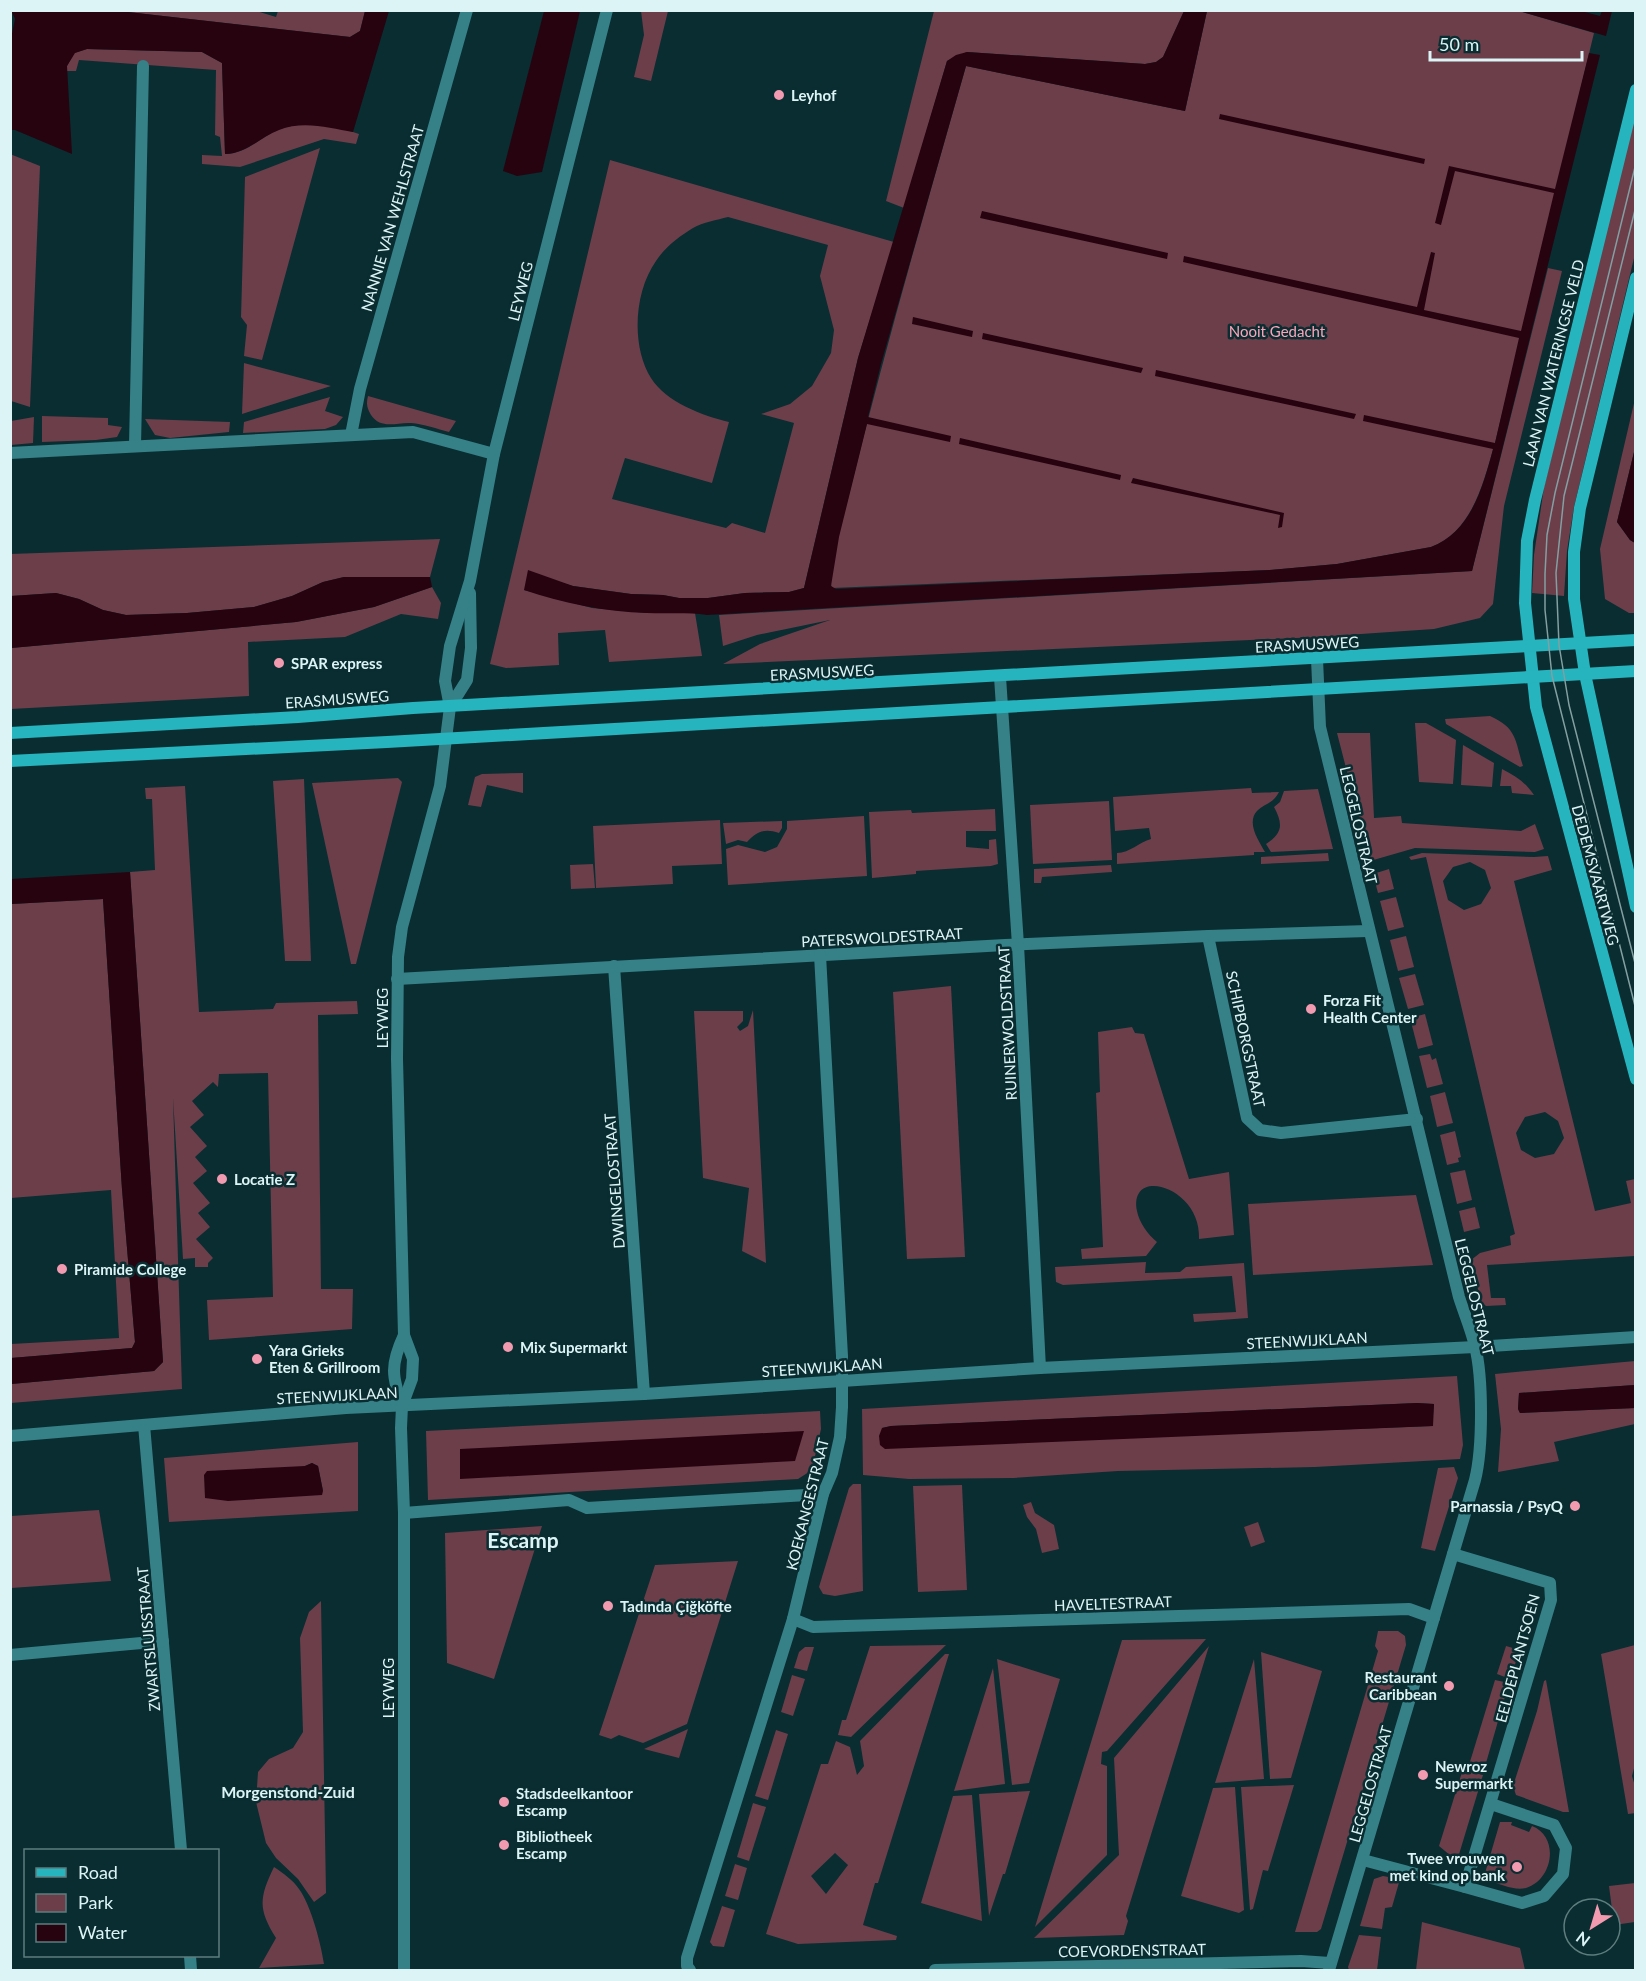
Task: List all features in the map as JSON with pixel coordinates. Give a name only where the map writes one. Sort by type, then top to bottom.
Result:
[{"type":"main road","name":"LAAN VAN WATERINGSE VELD","points":[[1532,677],[1526,603],[1526,561],[1534,500],[1635,90]]},
{"type":"main road","points":[[1581,643],[1575,599],[1574,552],[1580,508],[1635,278]]},
{"type":"main road","name":"ERASMUSWEG","points":[[10,734],[1635,640]]},
{"type":"main road","name":"DEDEMSVAARTWEG","points":[[1581,643],[1585,674],[1635,907]]},
{"type":"main road","points":[[10,761],[1635,671]]},
{"type":"main road","name":"DEDEMSVAARTWEG","points":[[1532,677],[1536,707],[1635,1079]]},
{"type":"street","name":"NANNIE VAN WEHLSTRAAT","points":[[351,435],[360,389],[467,10]]},
{"type":"street","name":"LEYWEG","points":[[402,1406],[412,1379],[412,1359],[404,1335],[397,1059],[397,979],[402,927],[440,786],[450,707],[445,681],[450,646],[470,580],[494,454],[607,10]]},
{"type":"street","points":[[135,446],[143,66]]},
{"type":"street","points":[[10,453],[413,432],[494,454]]},
{"type":"street","name":"LEYWEG","points":[[450,707],[466,680],[471,648],[470,580]]},
{"type":"street","name":"LEGGELOSTRAAT","points":[[1317,659],[1320,727],[1459,1297],[1475,1347],[1480,1430],[1479,1464],[1363,1860],[1329,1967]]},
{"type":"street","name":"RUINERWOLDSTRAAT","points":[[1000,676],[1018,945],[1040,1368]]},
{"type":"street","name":"PATERSWOLDESTRAAT","points":[[397,979],[1018,945],[1368,931]]},
{"type":"street","name":"SCHIPBORGSTRAAT","points":[[1208,936],[1247,1118],[1260,1130],[1281,1132],[1417,1119]]},
{"type":"street","name":"KOEKANGESTRAAT","points":[[690,1971],[687,1958],[793,1619],[823,1494],[832,1473],[840,1437],[842,1381],[820,955]]},
{"type":"street","name":"DWINGELOSTRAAT","points":[[614,966],[644,1394]]},
{"type":"street","name":"LEYWEG","points":[[404,1335],[394,1355],[394,1380],[402,1406],[404,1513],[404,1971]]},
{"type":"street","name":"STEENWIJKLAAN","points":[[10,1436],[346,1408],[644,1394],[1040,1368],[1635,1337]]},
{"type":"street","name":"ZWARTSLUISSTRAAT","points":[[144,1425],[181,1849]]},
{"type":"street","points":[[404,1513],[569,1500],[587,1508],[823,1494]]},
{"type":"street","name":"EELDEPLANTSOEN","points":[[1453,1554],[1551,1583],[1551,1600],[1465,1887]]},
{"type":"street","name":"HAVELTESTRAAT","points":[[793,1619],[813,1627],[1409,1609],[1434,1618]]},
{"type":"street","points":[[10,1655],[163,1641]]},
{"type":"street","points":[[1363,1860],[1521,1903],[1544,1896],[1563,1874],[1566,1848],[1554,1825],[1491,1804]]},
{"type":"street","name":"COEVORDENSTRAAT","points":[[935,1971],[1289,1961],[1329,1967]]},
{"type":"green space","points":[[253,10],[276,17],[278,11],[365,11],[360,31],[350,37],[119,11]]},
{"type":"green space","points":[[641,11],[668,11],[651,81],[634,77],[644,35]]},
{"type":"green space","points":[[934,11],[1184,11],[1163,57],[1156,62],[1145,64],[967,52],[947,61],[904,208],[886,201]]},
{"type":"green space","name":"Nooit Gedacht","points":[[1207,11],[1519,11],[1594,33],[1495,443],[1481,489],[1467,518],[1445,540],[1431,547],[1337,564],[1270,570],[832,588],[834,557],[863,437],[966,66],[1185,111]]},
{"type":"green space","points":[[87,49],[202,52],[222,63],[225,154],[247,148],[280,129],[299,125],[330,127],[359,134],[356,144],[324,139],[240,167],[202,164],[202,155],[222,156],[220,137],[215,135],[216,70],[79,60],[76,71],[67,71],[67,66],[74,53]]},
{"type":"green space","points":[[1635,111],[1635,254],[1574,507],[1567,551],[1564,596],[1532,593],[1534,555],[1544,487]]},
{"type":"green space","points":[[320,148],[262,360],[244,356],[247,325],[241,317],[245,177]]},
{"type":"green space","points":[[10,154],[40,166],[30,407],[11,401]]},
{"type":"green space","points":[[610,160],[894,242],[858,358],[804,588],[789,592],[679,598],[573,586],[552,580],[524,590],[592,608],[647,613],[695,613],[702,656],[609,662],[605,630],[558,633],[559,665],[506,668],[490,664]],"holes":[[[728,217],[828,245],[820,276],[834,330],[831,353],[812,386],[790,404],[761,414],[794,423],[765,533],[732,523],[726,528],[612,499],[625,458],[712,483],[729,422],[697,412],[675,401],[658,387],[645,365],[638,335],[639,303],[649,274],[660,256],[673,242],[693,228]]]},
{"type":"green space","points":[[1548,268],[1562,271],[1504,506],[1493,604],[1480,618],[1434,629],[1317,637],[723,664],[760,644],[830,620],[757,635],[723,646],[719,615],[1472,571]]},
{"type":"green space","points":[[244,363],[331,386],[242,414]]},
{"type":"green space","points":[[368,396],[456,421],[449,432],[426,425],[384,424],[375,420],[371,415],[367,406]]},
{"type":"green space","points":[[330,397],[325,411],[343,417],[336,425],[325,429],[243,433],[244,422]]},
{"type":"green space","points":[[1635,399],[1635,448],[1617,522],[1630,540],[1635,543],[1635,613],[1629,613],[1605,599],[1600,549]]},
{"type":"green space","points":[[42,416],[108,418],[108,425],[122,427],[117,437],[42,442]]},
{"type":"green space","points":[[34,417],[33,443],[11,445],[11,421]]},
{"type":"green space","points":[[145,419],[230,422],[229,432],[170,438],[155,435]]},
{"type":"green space","points":[[440,539],[430,577],[344,577],[323,582],[292,596],[254,607],[187,613],[126,615],[103,610],[79,599],[56,593],[11,596],[10,554]]},
{"type":"green space","points":[[432,587],[441,603],[438,619],[401,614],[345,637],[248,642],[249,696],[11,709],[11,648],[296,622],[374,607]]},
{"type":"green space","points":[[1490,716],[1505,725],[1514,736],[1523,766],[1520,767],[1446,724],[1445,719]]},
{"type":"green space","points":[[1415,723],[1426,723],[1456,740],[1453,784],[1419,782]]},
{"type":"green space","points":[[1337,733],[1370,733],[1374,818],[1401,816],[1402,823],[1521,831],[1535,824],[1544,849],[1535,852],[1415,848],[1370,861]]},
{"type":"green space","points":[[1463,745],[1494,763],[1492,787],[1461,785]]},
{"type":"green space","points":[[1502,769],[1520,780],[1534,795],[1512,793],[1511,786],[1500,786]]},
{"type":"green space","points":[[523,773],[523,793],[487,785],[481,807],[468,805],[475,777],[482,774]]},
{"type":"green space","points":[[398,778],[402,782],[356,964],[351,964],[312,783]]},
{"type":"green space","points":[[304,779],[311,961],[285,961],[273,781]]},
{"type":"green space","points":[[185,786],[199,1012],[273,1009],[276,1003],[357,1001],[358,1014],[318,1015],[321,1289],[353,1289],[352,1329],[209,1340],[207,1300],[273,1297],[268,1073],[219,1074],[218,1087],[213,1082],[192,1101],[204,1115],[190,1127],[207,1146],[195,1157],[207,1171],[193,1183],[210,1203],[198,1213],[210,1227],[196,1239],[213,1258],[208,1263],[208,1267],[195,1267],[195,1258],[183,1259],[173,1098],[182,1389],[11,1403],[11,1384],[154,1371],[163,1362],[130,872],[155,870],[152,799],[146,799],[145,788]]},
{"type":"green space","points":[[1251,788],[1252,793],[1279,792],[1254,816],[1253,826],[1265,852],[1254,852],[1254,855],[1117,864],[1117,853],[1151,839],[1149,828],[1115,831],[1113,797]]},
{"type":"green space","points":[[1318,789],[1333,849],[1271,852],[1266,844],[1276,836],[1280,828],[1274,807],[1280,802],[1284,791]]},
{"type":"green space","points":[[1109,801],[1112,860],[1033,864],[1030,805]]},
{"type":"green space","points":[[995,809],[996,831],[966,831],[966,847],[989,849],[989,840],[996,839],[998,864],[916,871],[916,874],[872,878],[869,812],[911,810],[912,813]]},
{"type":"green space","points":[[864,816],[867,876],[728,885],[726,849],[738,845],[765,852],[777,847],[787,829],[787,821]]},
{"type":"green space","points":[[720,820],[722,864],[672,866],[673,884],[596,888],[593,826]]},
{"type":"green space","points":[[782,821],[779,833],[762,832],[754,835],[747,842],[738,840],[726,844],[723,823]]},
{"type":"green space","points":[[1328,853],[1329,861],[1261,864],[1261,857]]},
{"type":"green space","points":[[1422,853],[1548,856],[1552,870],[1514,881],[1595,1211],[1631,1203],[1626,1181],[1635,1179],[1635,1256],[1487,1265],[1491,1298],[1505,1298],[1506,1305],[1486,1306],[1481,1302],[1471,1260],[1480,1253],[1511,1245],[1510,1236],[1515,1234],[1426,857],[1411,860],[1409,857]],"holes":[[[1470,862],[1485,870],[1491,888],[1481,904],[1464,910],[1448,900],[1443,881],[1453,867]],[[1545,1112],[1558,1121],[1564,1138],[1554,1154],[1535,1158],[1521,1150],[1516,1133],[1525,1117]]]},
{"type":"green space","points":[[593,864],[595,888],[571,889],[570,865]]},
{"type":"green space","points":[[1111,865],[1112,872],[1042,877],[1041,883],[1034,883],[1034,869]]},
{"type":"green space","points":[[1389,869],[1394,889],[1378,893],[1373,874]]},
{"type":"green space","points":[[1396,897],[1404,927],[1388,931],[1380,901]]},
{"type":"green space","points":[[103,899],[122,1189],[135,1342],[132,1348],[11,1358],[11,1344],[119,1338],[111,1190],[11,1198],[11,904]]},
{"type":"green space","points":[[1406,936],[1414,967],[1398,971],[1390,940]]},
{"type":"green space","points":[[1415,974],[1424,1005],[1408,1009],[1399,978]]},
{"type":"green space","points":[[951,986],[965,1257],[907,1259],[893,992]]},
{"type":"green space","points":[[753,1010],[766,1263],[742,1251],[749,1188],[703,1178],[694,1011],[743,1011],[743,1021],[737,1027],[740,1031],[748,1026]]},
{"type":"green space","points":[[1425,1014],[1433,1045],[1418,1049],[1410,1018]]},
{"type":"green space","points":[[1132,1027],[1135,1033],[1144,1034],[1189,1179],[1229,1172],[1234,1235],[1199,1239],[1197,1221],[1189,1206],[1178,1195],[1166,1188],[1153,1186],[1143,1189],[1137,1197],[1137,1211],[1140,1220],[1157,1242],[1146,1256],[1082,1259],[1081,1249],[1103,1247],[1096,1093],[1100,1092],[1098,1032]]},
{"type":"green space","points":[[1430,1054],[1432,1060],[1436,1058],[1443,1084],[1427,1088],[1419,1056]]},
{"type":"green space","points":[[1445,1092],[1453,1123],[1437,1127],[1430,1096]]},
{"type":"green space","points":[[1455,1131],[1461,1157],[1458,1158],[1459,1162],[1447,1165],[1440,1135]]},
{"type":"green space","points":[[1465,1170],[1472,1200],[1457,1204],[1450,1173]]},
{"type":"green space","points":[[1416,1195],[1433,1265],[1253,1275],[1248,1204]]},
{"type":"green space","points":[[1475,1207],[1480,1228],[1464,1232],[1459,1211]]},
{"type":"green space","points":[[1146,1262],[1145,1273],[1180,1272],[1186,1267],[1244,1263],[1248,1318],[1194,1322],[1193,1314],[1236,1312],[1232,1276],[1063,1285],[1056,1282],[1055,1267]]},
{"type":"green space","points":[[1635,1361],[1635,1385],[1519,1393],[1518,1409],[1520,1413],[1635,1408],[1635,1424],[1554,1442],[1559,1461],[1498,1472],[1501,1429],[1495,1374]]},
{"type":"green space","points":[[1457,1376],[1463,1445],[1460,1459],[1315,1467],[1118,1471],[1013,1478],[909,1479],[863,1475],[862,1409]],"holes":[[[1434,1404],[1432,1426],[1170,1436],[882,1428]]]},
{"type":"green space","points":[[820,1411],[821,1429],[812,1470],[798,1479],[428,1500],[426,1431]]},
{"type":"green space","points":[[358,1442],[358,1511],[169,1522],[164,1458]],"holes":[[[312,1463],[318,1466],[323,1491],[305,1466]]]},
{"type":"green space","points":[[1454,1467],[1458,1478],[1435,1551],[1421,1548],[1438,1468]]},
{"type":"green space","points":[[853,1484],[861,1484],[863,1591],[835,1596],[823,1594],[819,1587],[849,1488]]},
{"type":"green space","points":[[962,1485],[967,1590],[918,1592],[913,1486]]},
{"type":"green space","points":[[1031,1502],[1035,1513],[1054,1525],[1059,1549],[1042,1553],[1036,1529],[1027,1517],[1023,1505]]},
{"type":"green space","points":[[99,1510],[111,1581],[11,1588],[11,1516]]},
{"type":"green space","points":[[1258,1522],[1265,1542],[1251,1547],[1244,1527]]},
{"type":"green space","points":[[542,1526],[494,1679],[447,1663],[445,1533]]},
{"type":"green space","points":[[738,1561],[687,1724],[643,1743],[619,1735],[611,1739],[599,1735],[655,1565]]},
{"type":"green space","points":[[321,1601],[326,1893],[314,1902],[298,1879],[276,1858],[266,1843],[256,1802],[258,1772],[269,1759],[293,1748],[303,1732],[300,1638],[309,1612]]},
{"type":"green space","points":[[1378,1631],[1398,1631],[1405,1636],[1406,1645],[1321,1929],[1317,1932],[1295,1932],[1378,1651],[1375,1646]]},
{"type":"green space","points":[[1206,1639],[1107,1751],[1102,1752],[1101,1764],[1107,1766],[1107,1855],[1035,1927],[1122,1640]]},
{"type":"green space","points":[[946,1645],[851,1737],[838,1735],[842,1720],[846,1720],[870,1646]]},
{"type":"green space","points":[[1635,1645],[1636,1761],[1632,1776],[1635,1786],[1636,1813],[1628,1814],[1601,1654]]},
{"type":"green space","points":[[1209,1646],[1126,1916],[1128,1921],[1124,1935],[1034,1938],[1119,1855],[1114,1758]]},
{"type":"green space","points":[[1506,1646],[1520,1650],[1510,1679],[1497,1674]]},
{"type":"green space","points":[[805,1647],[814,1647],[807,1671],[794,1668],[799,1652]]},
{"type":"green space","points":[[1261,1652],[1322,1671],[1291,1778],[1270,1779]]},
{"type":"green space","points":[[945,1654],[949,1654],[863,1925],[897,1936],[896,1940],[798,1944],[766,1934],[821,1764],[828,1764],[836,1741],[850,1747],[857,1775],[864,1766],[860,1741]],"holes":[[[835,1853],[848,1865],[826,1894],[811,1876]]]},
{"type":"green space","points":[[997,1659],[1060,1679],[1029,1783],[1012,1785]]},
{"type":"green space","points":[[1254,1659],[1264,1779],[1215,1783]]},
{"type":"green space","points":[[993,1668],[1005,1784],[954,1791]]},
{"type":"green space","points":[[792,1675],[805,1679],[793,1716],[781,1712]]},
{"type":"green space","points":[[1495,1680],[1509,1683],[1484,1770],[1469,1765]]},
{"type":"green space","points":[[1546,1680],[1569,1812],[1563,1812],[1516,1795],[1513,1786]]},
{"type":"green space","points":[[688,1729],[679,1758],[644,1749]]},
{"type":"green space","points":[[776,1730],[788,1734],[768,1800],[755,1796]]},
{"type":"green space","points":[[1463,1769],[1483,1775],[1457,1861],[1439,1846]]},
{"type":"green space","points":[[1294,1785],[1268,1871],[1263,1870],[1253,1909],[1250,1910],[1241,1787]]},
{"type":"green space","points":[[1235,1787],[1244,1910],[1239,1913],[1181,1896],[1213,1788]]},
{"type":"green space","points":[[1030,1791],[1005,1874],[1003,1874],[989,1916],[979,1794]]},
{"type":"green space","points":[[972,1795],[982,1921],[921,1903],[953,1796]]},
{"type":"green space","points":[[753,1803],[766,1807],[749,1861],[737,1857]]},
{"type":"green space","points":[[1500,1822],[1512,1822],[1511,1825],[1529,1832],[1532,1826],[1541,1831],[1547,1839],[1550,1858],[1547,1868],[1535,1883],[1526,1888],[1512,1888],[1489,1881],[1485,1873]]},
{"type":"green space","points":[[735,1864],[747,1868],[738,1900],[725,1896]]},
{"type":"green space","points":[[274,1867],[294,1883],[308,1905],[321,1946],[324,1964],[259,1968],[276,1938],[266,1919],[263,1903],[265,1887]]},
{"type":"green space","points":[[1383,1876],[1400,1879],[1392,1907],[1385,1908],[1382,1929],[1360,1926],[1374,1879]]},
{"type":"green space","points":[[1635,1883],[1635,1922],[1622,1924],[1622,1897],[1610,1897],[1609,1886]]},
{"type":"green space","points":[[722,1906],[735,1910],[724,1947],[713,1946],[710,1942]]},
{"type":"green space","points":[[1422,1922],[1520,1948],[1525,1970],[1416,1970]]},
{"type":"green space","points":[[1359,1935],[1381,1937],[1377,1970],[1349,1970]]},
{"type":"water","points":[[11,10],[119,11],[350,37],[360,31],[365,11],[389,11],[353,132],[307,125],[288,127],[240,151],[225,154],[222,63],[202,52],[87,49],[75,53],[67,66],[72,154],[11,130],[10,43],[15,19]]},
{"type":"water","points":[[544,11],[580,11],[542,172],[517,176],[503,171]]},
{"type":"water","points":[[1184,11],[1207,11],[1185,111],[966,66],[868,417],[951,436],[950,442],[867,424],[839,537],[831,586],[836,589],[1270,570],[1337,564],[1431,547],[1445,540],[1456,531],[1473,507],[1480,493],[1493,449],[1363,421],[1364,415],[1495,443],[1519,338],[1183,262],[1184,256],[1417,307],[1431,252],[1435,253],[1424,310],[1521,331],[1554,193],[1455,171],[1441,225],[1435,223],[1449,166],[1555,189],[1589,53],[1600,55],[1472,571],[707,615],[600,609],[524,590],[528,570],[573,586],[679,598],[789,592],[804,588],[858,358],[947,61],[967,52],[1145,64],[1156,62],[1163,57]]},
{"type":"water","points":[[1519,11],[1581,11],[1600,16],[1602,11],[1612,11],[1606,36]]},
{"type":"water","points":[[1220,114],[1425,159],[1424,164],[1219,119]]},
{"type":"water","points":[[982,211],[1168,253],[1167,259],[980,218]]},
{"type":"water","points":[[913,317],[973,331],[972,337],[912,324]]},
{"type":"water","points":[[983,333],[1143,368],[1141,373],[982,339]]},
{"type":"water","points":[[1156,370],[1356,414],[1354,419],[1155,376]]},
{"type":"water","points":[[960,438],[1121,475],[1120,480],[959,444]]},
{"type":"water","points":[[1635,448],[1636,543],[1630,540],[1617,522]]},
{"type":"water","points":[[1133,478],[1284,513],[1282,527],[1278,528],[1280,515],[1131,483]]},
{"type":"water","points":[[344,577],[430,577],[432,587],[374,607],[296,622],[11,648],[11,596],[56,593],[79,599],[103,610],[126,615],[187,613],[254,607],[292,596],[323,582]]},
{"type":"water","points":[[130,872],[163,1362],[154,1371],[11,1384],[11,1358],[132,1348],[135,1342],[122,1189],[103,899],[11,904],[11,879]]},
{"type":"water","points":[[1635,1385],[1635,1408],[1520,1413],[1518,1409],[1519,1393]]},
{"type":"water","points":[[1434,1404],[1433,1426],[885,1449],[880,1445],[879,1436],[882,1428],[891,1426]]},
{"type":"water","points":[[804,1431],[795,1461],[460,1479],[460,1449]]},
{"type":"water","points":[[312,1463],[318,1466],[322,1495],[228,1501],[205,1498],[204,1475],[207,1471],[305,1466]]},
{"type":"tram line","points":[[1636,163],[1555,493],[1547,535],[1545,574],[1545,610],[1552,676],[1636,1010]]},
{"type":"tram line","points":[[1636,206],[1564,496],[1556,573],[1559,645],[1569,705],[1636,967]]},
{"type":"place","name":"Leyhof","points":[[779,95]]},
{"type":"place","name":"SPAR express","points":[[279,663]]},
{"type":"place","name":"Forza Fit Health Center","points":[[1311,1009]]},
{"type":"place","name":"Locatie Z","points":[[222,1179]]},
{"type":"place","name":"Piramide College","points":[[62,1269]]},
{"type":"place","name":"Mix Supermarkt","points":[[508,1347]]},
{"type":"place","name":"Yara Grieks Eten & Grillroom","points":[[257,1359]]},
{"type":"place","name":"Parnassia / PsyQ","points":[[1575,1506]]},
{"type":"place","name":"Tadında Çiğköfte","points":[[608,1606]]},
{"type":"place","name":"Restaurant Caribbean","points":[[1449,1686]]},
{"type":"place","name":"Newroz Supermarkt","points":[[1423,1775]]},
{"type":"place","name":"Stadsdeelkantoor Escamp","points":[[504,1802]]},
{"type":"place","name":"Bibliotheek Escamp","points":[[504,1845]]},
{"type":"place","name":"Twee vrouwen met kind op bank","points":[[1517,1867]]},
{"type":"district","name":"Escamp","points":[[523,1539]]},
{"type":"district","name":"Morgenstond-Zuid","points":[[288,1791]]}]
